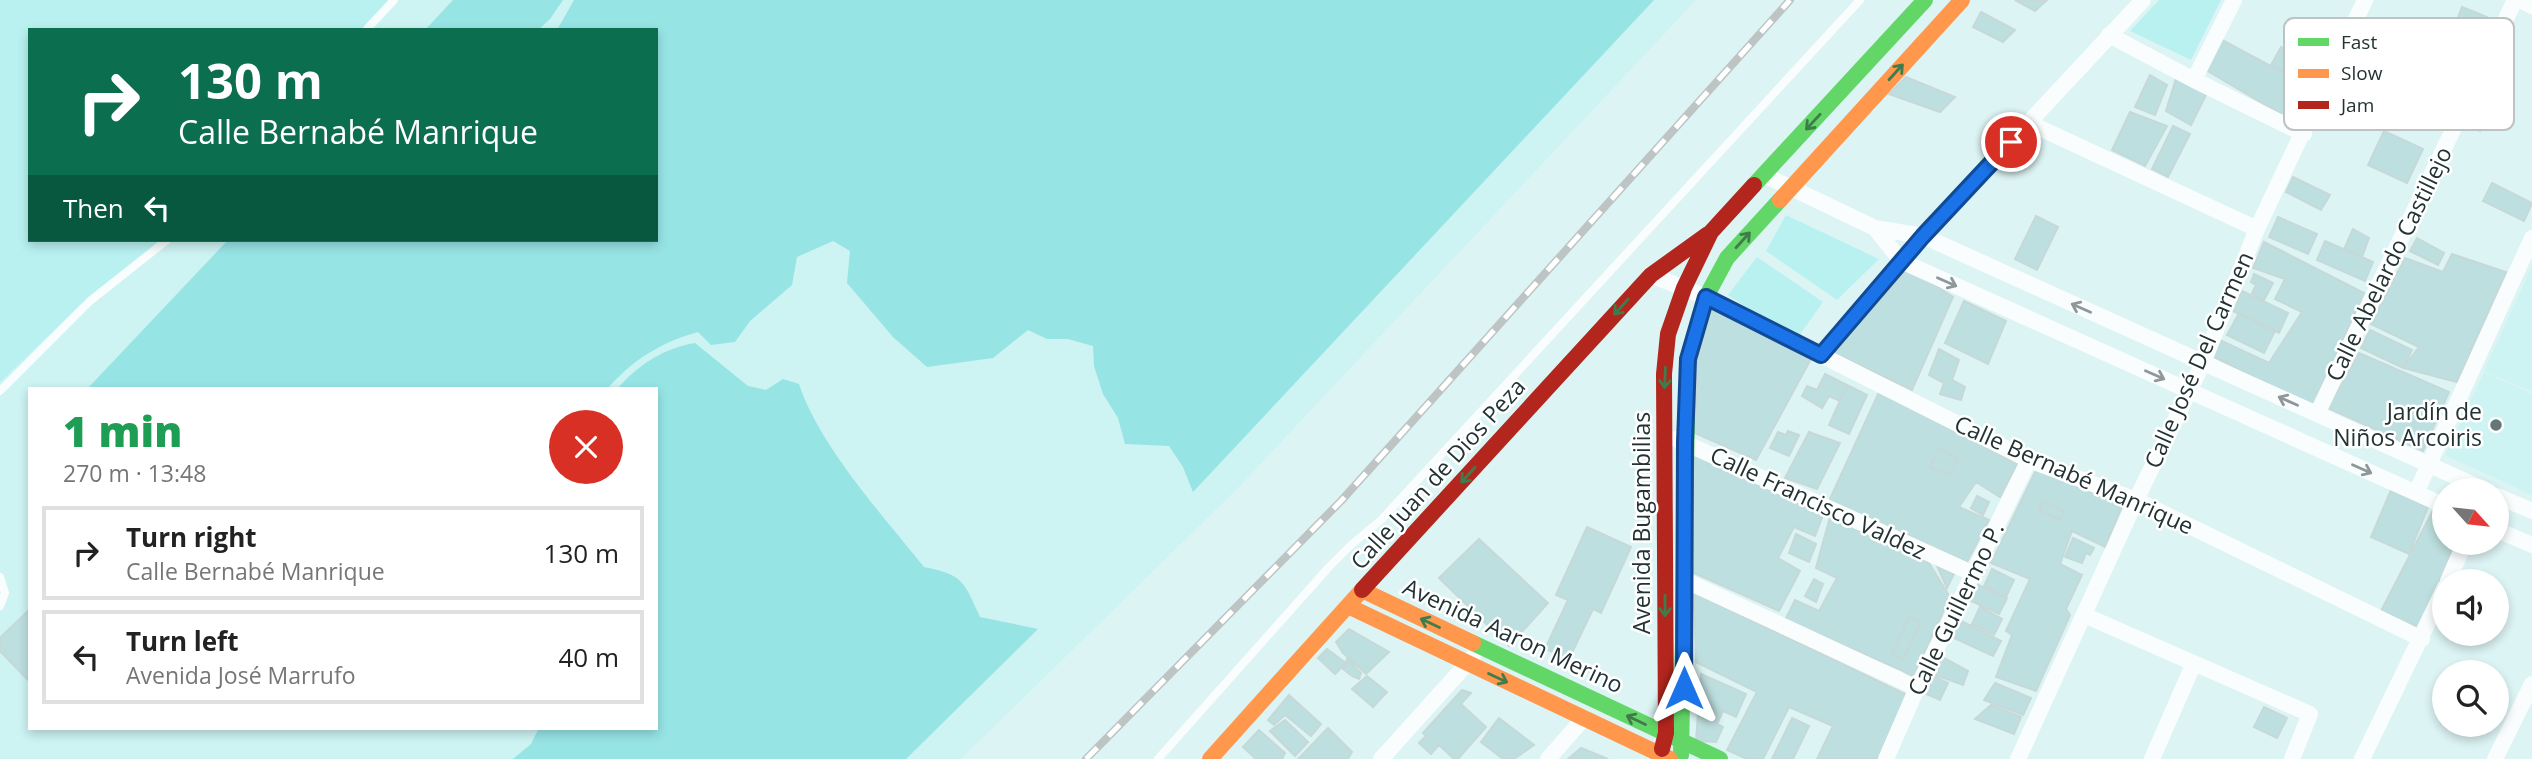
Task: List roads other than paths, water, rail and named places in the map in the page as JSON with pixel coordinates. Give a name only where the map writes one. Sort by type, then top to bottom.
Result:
[{"type":"main road","name":"Calle Juan de Dios Peza","points":[[1210,759],[1651,275],[1711,232],[1925,0]]},
{"type":"main road","points":[[1706,297],[1727,258],[1962,0]]},
{"type":"main road","name":"Calle Juan de Dios Peza","points":[[1684,288],[1711,232]]},
{"type":"main road","name":"Avenida Bugambilias","points":[[1663,757],[1666,733],[1664,374],[1668,334],[1684,288]]},
{"type":"main road","name":"Avenida Bugambilias","points":[[1680,759],[1683,742],[1688,359],[1706,297]]},
{"type":"main road","name":"Avenida Aaron Merino","points":[[1362,590],[1720,759]]},
{"type":"main road","name":"Avenida Aaron Merino","points":[[1348,606],[1663,757]]},
{"type":"street","points":[[1821,355],[1923,236],[2143,0]]},
{"type":"street","points":[[2193,80],[2234,0]]},
{"type":"street","name":"Calle José Del Carmen","points":[[2357,18],[2365,0]]},
{"type":"street","points":[[2518,0],[2532,6]]},
{"type":"street","name":"Calle Abelardo Castillejo","points":[[2509,18],[2518,0]]},
{"type":"street","points":[[2109,34],[2193,80],[2284,124]]},
{"type":"street","points":[[2029,123],[2258,229]]},
{"type":"street","points":[[2296,130],[2304,134]]},
{"type":"street","name":"Calle José Del Carmen","points":[[2018,759],[2136,500],[2203,363],[2258,229],[2306,130]]},
{"type":"street","name":"Calle Abelardo Castillejo","points":[[2317,414],[2455,130]]},
{"type":"street","points":[[1764,175],[1875,228],[1923,236],[2459,478]]},
{"type":"street","points":[[1875,228],[1901,261],[2432,500]]},
{"type":"street","points":[[2416,493],[2532,238]]},
{"type":"street","name":"Calle Bernabé Manrique","points":[[1651,275],[1706,297],[2029,460],[2136,500],[2422,639]]},
{"type":"street","name":"Calle Francisco Valdez","points":[[1664,435],[1685,442],[1972,573]]},
{"type":"street","name":"Calle Guillermo P.","points":[[1886,759],[1916,688],[2029,460]]},
{"type":"street","points":[[2510,502],[2532,511]]},
{"type":"street","points":[[2510,536],[2532,545]]},
{"type":"street","points":[[1684,580],[1916,688]]},
{"type":"street","points":[[2084,615],[2310,715],[2296,758]]},
{"type":"street","points":[[2362,759],[2432,616]]},
{"type":"street","points":[[1381,759],[1481,646]]},
{"type":"street","points":[[2152,759],[2194,663]]},
{"type":"street","points":[[2496,759],[2532,684]]},
{"type":"street","points":[[1548,759],[1584,718]]},
{"type":"lane","points":[[368,28],[394,0]]},
{"type":"lane","points":[[1158,759],[1329,567],[1381,520],[1860,0]]},
{"type":"lane","points":[[0,391],[90,301],[164,242]]},
{"type":"lane","points":[[0,577],[5,593],[0,606]]},
{"type":"railway","points":[[1086,759],[1341,501],[1790,0]]},
{"type":"place","name":"Jardín de Niños Arcoiris","points":[[2496,425]]}]
